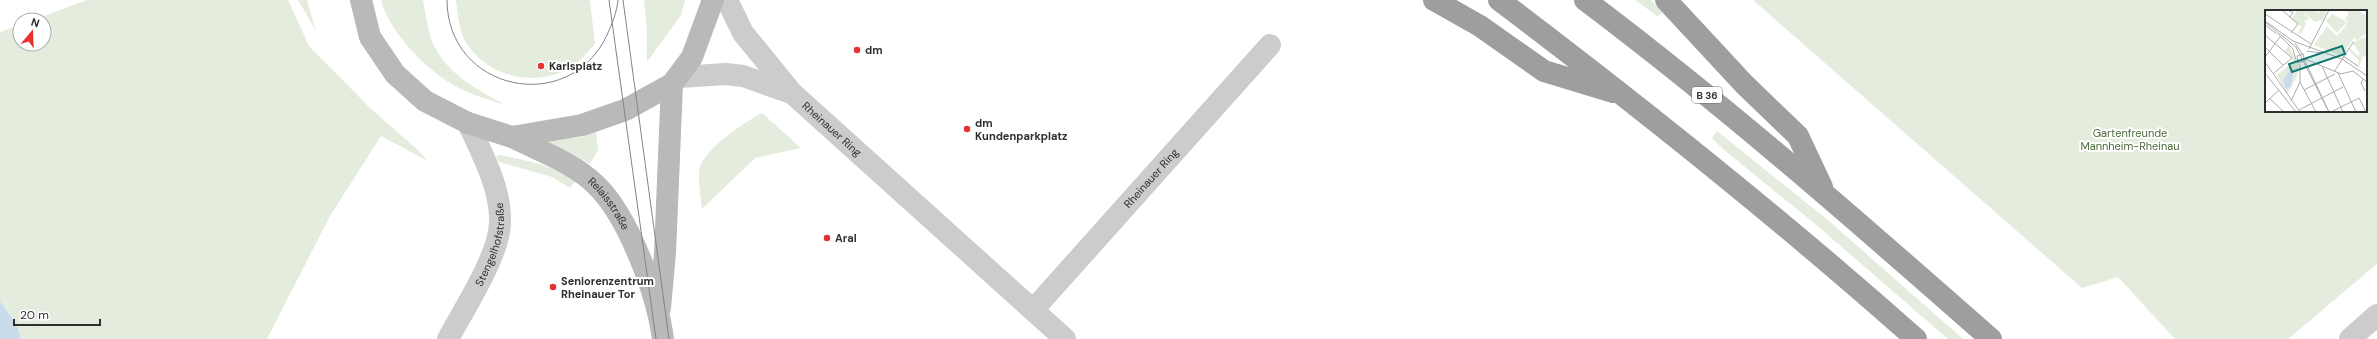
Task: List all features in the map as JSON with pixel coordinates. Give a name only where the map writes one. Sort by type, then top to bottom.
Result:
[{"type":"highway","points":[[1434,0],[1480,26],[1544,71],[1627,97]]},
{"type":"highway","points":[[1499,0],[1627,97],[1846,276],[1916,339]]},
{"type":"highway","name":"B 36","points":[[1585,0],[1719,104],[1991,339]]},
{"type":"highway","points":[[1666,0],[1744,84],[1798,136],[1825,194]]},
{"type":"main road","points":[[361,0],[370,37],[395,74],[425,101],[468,123],[512,137],[582,125],[625,110],[676,81],[692,57],[713,0]]},
{"type":"main road","name":"Relaisstraße","points":[[659,312],[665,253],[676,81]]},
{"type":"main road","name":"Relaisstraße","points":[[512,137],[576,170],[595,184],[611,202],[637,254],[659,312],[663,339]]},
{"type":"street","name":"Rheinauer Ring","points":[[727,0],[743,33],[792,93],[1065,339]]},
{"type":"street","name":"Rheinauer Ring","points":[[1033,310],[1270,45]]},
{"type":"street","name":"Rheinauer Ring","points":[[676,81],[726,74],[743,76],[792,93]]},
{"type":"street","name":"Stengelhofstraße","points":[[448,339],[496,248],[500,223],[497,196],[468,123]]},
{"type":"street","points":[[2350,339],[2377,315]]},
{"type":"green space","points":[[87,0],[288,0],[309,46],[371,109],[418,150],[428,161],[381,136],[330,216],[267,339],[21,339],[17,325],[0,301],[0,32],[12,28],[12,52],[52,52],[52,13]]},
{"type":"green space","points":[[298,0],[307,0],[316,31]]},
{"type":"green space","points":[[381,0],[423,0],[431,39],[443,60],[467,82],[505,105],[461,89],[449,83],[437,74],[413,52],[402,39],[386,13]]},
{"type":"green space","points":[[456,0],[590,0],[595,44],[576,64],[563,72],[534,78],[519,77],[504,73],[491,67],[479,58],[469,47],[461,31]]},
{"type":"green space","points":[[644,0],[685,0],[681,15],[647,62],[647,32]]},
{"type":"green space","points":[[1635,0],[1651,0],[1663,13],[1657,16]]},
{"type":"green space","name":"Gartenfreunde Mannheim-Rheinau","points":[[1753,0],[2377,0],[2377,264],[2288,339],[2175,339],[2118,277],[2082,288]]},
{"type":"green space","points":[[762,113],[801,148],[755,158],[702,209],[699,186],[699,172],[701,164],[707,155],[724,138]]},
{"type":"green space","points":[[1717,131],[1829,221],[1963,339],[1948,339],[1814,223],[1724,150],[1712,138]]},
{"type":"green space","points":[[596,132],[598,150],[590,164],[562,149],[548,144],[549,140],[580,137]]},
{"type":"green space","points":[[499,155],[529,161],[548,167],[575,181],[570,188],[552,177],[499,162],[496,157]]},
{"type":"water","points":[[0,301],[17,325],[21,339],[0,339]]},
{"type":"tram line","points":[[447,0],[452,31],[467,55],[488,73],[513,82],[540,84],[566,77],[589,61],[607,35],[618,0]]},
{"type":"tram line","points":[[609,0],[656,339]]},
{"type":"tram line","points":[[623,0],[669,339]]},
{"type":"place","name":"dm","points":[[857,50]]},
{"type":"place","name":"Karlsplatz","points":[[541,66]]},
{"type":"place","name":"dm Kundenparkplatz","points":[[967,129]]},
{"type":"place","name":"Aral","points":[[827,238]]},
{"type":"place","name":"Seniorenzentrum Rheinauer Tor","points":[[553,287]]}]
